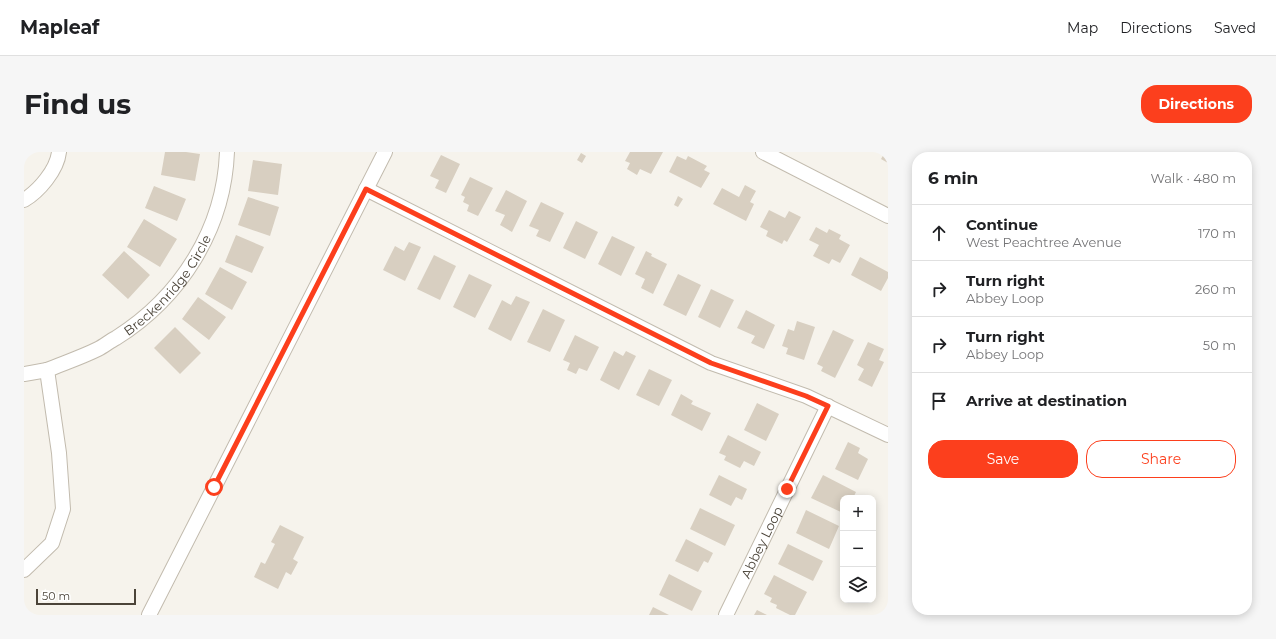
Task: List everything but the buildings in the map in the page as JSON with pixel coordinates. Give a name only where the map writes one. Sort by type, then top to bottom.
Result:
[{"type":"street","points":[[24,200],[30,197],[49,178],[59,152]]},
{"type":"street","name":"Breckenridge Circle","points":[[24,374],[47,370],[98,349],[126,331],[156,308],[183,277],[199,250],[213,220],[222,192],[227,152]]},
{"type":"street","points":[[149,615],[385,152]]},
{"type":"street","points":[[763,152],[840,193],[888,216]]},
{"type":"street","points":[[366,189],[711,363],[806,396],[888,435]]},
{"type":"street","points":[[24,570],[52,543],[63,509],[59,453],[47,370]]},
{"type":"street","name":"Abbey Loop","points":[[726,615],[828,406]]},
{"type":"route","points":[[214,487],[366,189],[711,363],[806,396],[828,406],[787,489]]}]
